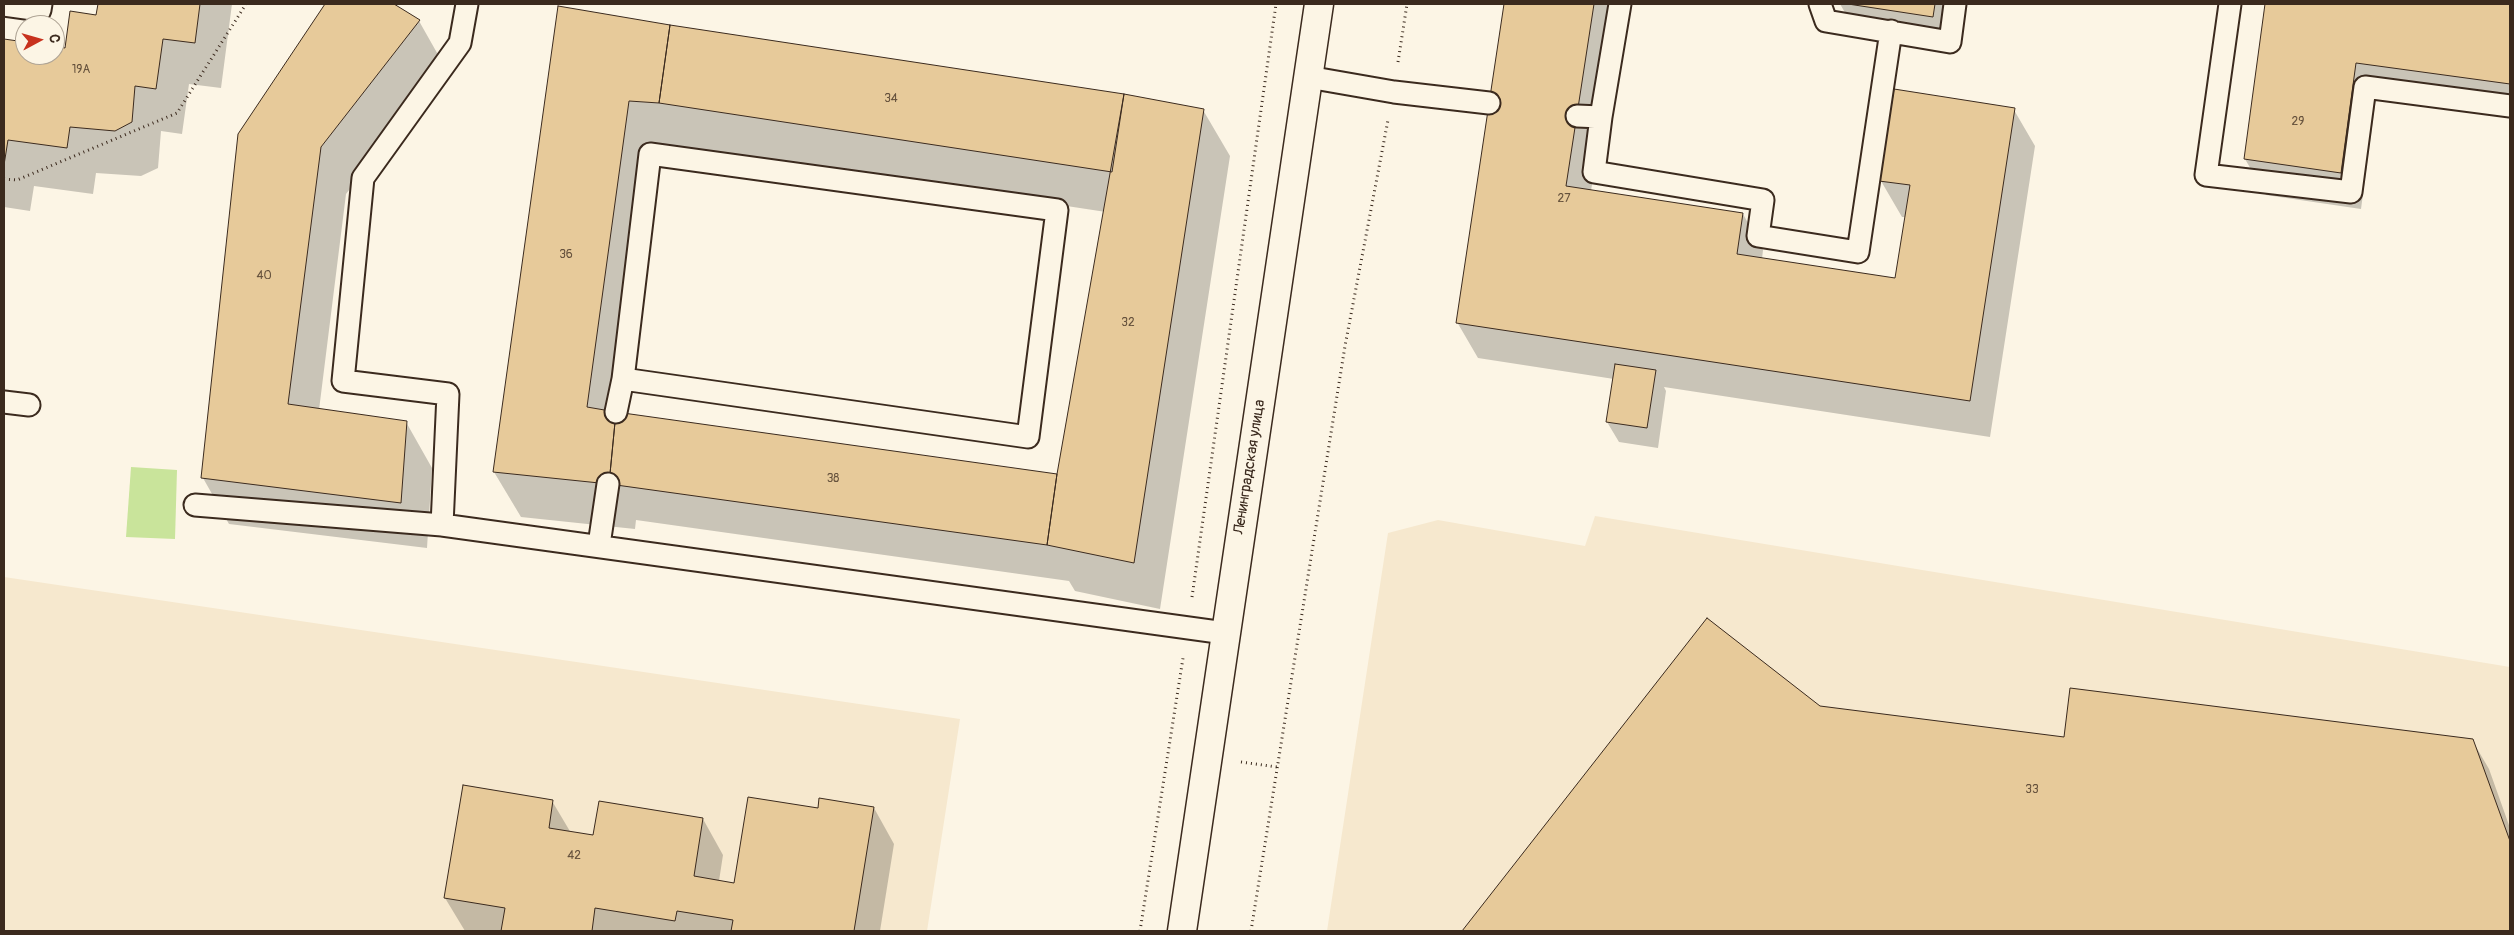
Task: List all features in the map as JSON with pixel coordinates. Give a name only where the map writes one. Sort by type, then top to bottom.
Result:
[{"type":"street","name":"Ленинградская улица","points":[[1182,931],[1319,4]]},
{"type":"lane","points":[[4,5],[40,10],[41,4]]},
{"type":"lane","points":[[442,525],[448,394],[343,381],[363,178],[460,43],[467,4]]},
{"type":"lane","points":[[1620,4],[1594,172],[1763,200],[1758,236],[1858,252],[1892,32]]},
{"type":"lane","points":[[1820,4],[1826,21],[1950,42],[1955,4]]},
{"type":"lane","points":[[2230,4],[2206,175],[2351,192],[2365,87],[2510,106]]},
{"type":"lane","points":[[1308,77],[1394,92],[1489,103]]},
{"type":"lane","points":[[1577,116],[1601,117]]},
{"type":"lane","points":[[616,412],[623,379],[650,154],[1058,210],[1028,437],[623,379]]},
{"type":"lane","points":[[4,402],[29,405]]},
{"type":"lane","points":[[599,545],[608,484]]},
{"type":"lane","points":[[196,505],[442,525],[599,545],[1225,633]]},
{"type":"path","points":[[4,178],[17,180],[177,113],[246,4]]},
{"type":"path","points":[[1140,931],[1166,750],[1188,627],[1276,4]]},
{"type":"path","points":[[1251,931],[1345,346],[1394,92],[1408,4]]},
{"type":"shaded area","points":[[1595,516],[2510,667],[2510,931],[1327,931],[1388,533],[1438,520],[1585,546]]},
{"type":"shaded area","points":[[4,577],[960,719],[927,931],[4,931]]},
{"type":"green space","points":[[131,467],[177,470],[175,539],[126,537]]},
{"type":"building","points":[[98,4],[200,4],[195,43],[163,39],[156,89],[135,86],[132,122],[115,131],[70,127],[67,148],[8,140],[4,165],[4,39],[15,41],[15,65],[65,65],[65,48],[70,11],[96,15]]},
{"type":"building","points":[[325,4],[394,4],[420,20],[321,147],[288,404],[407,421],[401,503],[201,478],[238,134]]},
{"type":"building","points":[[1504,4],[1594,4],[1566,186],[1743,213],[1737,254],[1895,278],[1910,185],[1879,181],[1894,89],[2015,108],[1970,401],[1456,323]]},
{"type":"building","points":[[1848,4],[1935,4],[1933,17]]},
{"type":"building","points":[[2265,4],[2510,4],[2510,84],[2356,63],[2341,173],[2244,159]]},
{"type":"building","points":[[558,6],[670,25],[659,103],[629,101],[587,407],[616,412],[609,484],[493,472]]},
{"type":"building","points":[[670,25],[1124,94],[1112,172],[659,103]]},
{"type":"building","points":[[1124,94],[1204,109],[1134,563],[1047,545],[1057,474]]},
{"type":"building","points":[[1615,364],[1656,370],[1647,428],[1606,422]]},
{"type":"building","points":[[616,412],[1057,474],[1047,545],[609,484]]},
{"type":"building","points":[[1707,618],[1820,706],[2064,737],[2070,688],[2473,739],[2510,841],[2510,931],[1462,931]]},
{"type":"building","points":[[463,785],[553,800],[549,828],[593,835],[599,801],[703,818],[694,876],[734,883],[748,797],[818,808],[819,798],[874,807],[854,931],[731,931],[733,920],[677,911],[675,921],[595,908],[592,931],[501,931],[505,908],[444,898]]}]
